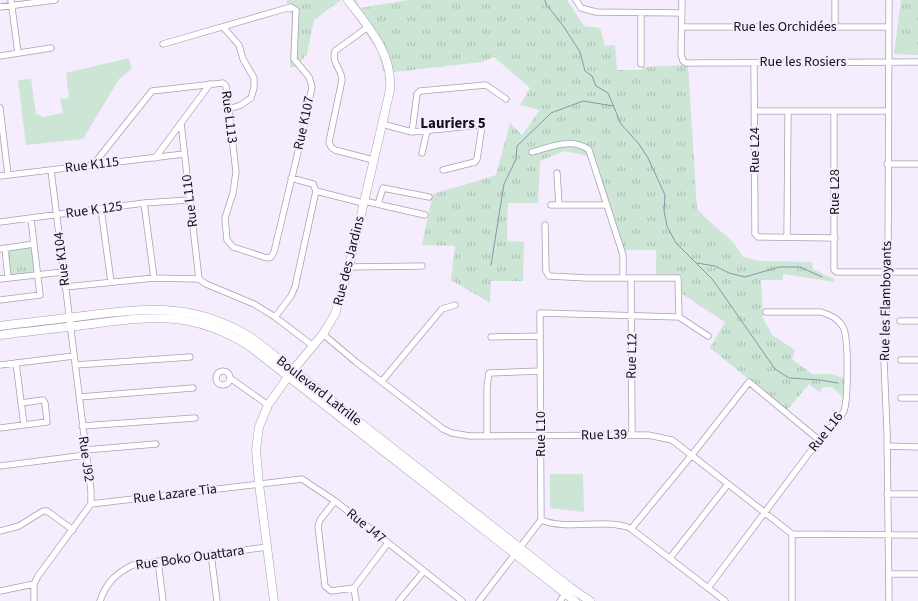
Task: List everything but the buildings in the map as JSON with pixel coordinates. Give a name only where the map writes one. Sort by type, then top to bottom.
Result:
[{"type":"main road","name":"Rue des Jardins","points":[[274,601],[259,484],[256,441],[258,427],[268,405],[293,370],[323,334],[335,314],[349,267],[390,90],[390,69],[382,49],[348,0]]},
{"type":"main road","name":"Boulevard Latrille","points":[[0,326],[155,309],[186,311],[219,320],[237,329],[293,370],[518,551],[575,601]]},
{"type":"main road","name":"Boulevard Latrille","points":[[0,335],[156,317],[184,319],[216,328],[240,341],[518,551],[590,601]]},
{"type":"street","points":[[0,7],[11,3],[55,0]]},
{"type":"street","points":[[576,0],[582,8],[596,12],[682,13]]},
{"type":"street","points":[[682,0],[682,27]]},
{"type":"street","points":[[835,0],[835,26]]},
{"type":"street","name":"Rue les Flamboyants","points":[[889,0],[888,272],[884,360],[889,601]]},
{"type":"street","points":[[11,3],[18,53]]},
{"type":"street","name":"Rue K107","points":[[163,44],[291,7],[296,10],[294,59],[309,77],[312,87],[274,252],[271,257]]},
{"type":"street","points":[[641,13],[641,64]]},
{"type":"street","points":[[223,27],[239,45],[242,58],[254,78],[251,98],[241,105],[229,109]]},
{"type":"street","points":[[368,27],[335,51],[334,62],[342,75],[342,80],[329,142],[335,150],[373,160]]},
{"type":"street","name":"Rue les Orchidées","points":[[682,27],[889,27]]},
{"type":"street","name":"Rue les Rosiers","points":[[682,27],[682,58],[683,62],[687,63],[918,62]]},
{"type":"street","points":[[0,56],[51,48]]},
{"type":"street","name":"Rue L24","points":[[754,63],[756,236],[787,237]]},
{"type":"street","name":"Rue L113","points":[[92,165],[152,91],[214,83],[225,84],[236,172],[233,194],[225,218],[227,240],[233,247],[267,258],[271,257]]},
{"type":"street","points":[[155,158],[210,84]]},
{"type":"street","points":[[412,132],[417,94],[420,91],[486,85],[506,99]]},
{"type":"street","points":[[0,108],[2,151],[8,175]]},
{"type":"street","points":[[755,111],[888,111]]},
{"type":"street","name":"Rue L28","points":[[834,111],[835,272],[888,272]]},
{"type":"street","points":[[788,112],[787,237],[835,238]]},
{"type":"street","name":"Rue L110","points":[[181,123],[199,279]]},
{"type":"street","points":[[382,124],[412,132],[482,126],[475,162],[443,170]]},
{"type":"street","points":[[422,153],[427,131]]},
{"type":"street","points":[[532,152],[571,142],[589,150],[623,255],[623,278]]},
{"type":"street","name":"Rue K115","points":[[0,176],[184,154]]},
{"type":"street","points":[[887,164],[918,164]]},
{"type":"street","name":"Rue K104","points":[[51,170],[69,318]]},
{"type":"street","points":[[558,173],[559,205]]},
{"type":"street","points":[[275,317],[291,296],[295,287],[316,191],[313,184],[291,178]]},
{"type":"street","points":[[378,204],[383,188],[429,197]]},
{"type":"street","points":[[316,191],[424,215]]},
{"type":"street","name":"Rue K 125","points":[[0,222],[144,203],[189,200]]},
{"type":"street","points":[[144,203],[154,278]]},
{"type":"street","points":[[551,205],[607,205]]},
{"type":"street","points":[[101,209],[111,282]]},
{"type":"street","points":[[0,300],[40,295],[31,219]]},
{"type":"street","points":[[545,225],[546,271],[549,276],[678,278],[679,317]]},
{"type":"street","points":[[8,278],[2,249],[34,244]]},
{"type":"street","points":[[349,267],[422,266]]},
{"type":"street","points":[[0,279],[63,272]]},
{"type":"street","points":[[888,272],[918,272]]},
{"type":"street","points":[[65,287],[154,278],[199,279],[206,284],[254,304],[275,317],[313,346]]},
{"type":"street","name":"Rue L12","points":[[631,278],[633,315],[632,434]]},
{"type":"street","points":[[382,381],[442,309],[455,305]]},
{"type":"street","name":"Rue L16","points":[[708,588],[819,440],[840,418],[844,410],[846,396],[845,331],[836,319],[821,312],[766,312]]},
{"type":"street","name":"Rue L10","points":[[541,520],[540,313],[633,315]]},
{"type":"street","points":[[633,315],[679,317],[708,336]]},
{"type":"street","name":"Rue J92","points":[[69,318],[91,504]]},
{"type":"street","points":[[900,321],[918,321]]},
{"type":"street","name":"Rue L39","points":[[323,334],[443,429],[463,436],[632,434],[654,435],[672,440],[792,534]]},
{"type":"street","points":[[491,337],[540,336]]},
{"type":"street","points":[[0,365],[74,356]]},
{"type":"street","points":[[75,365],[190,357]]},
{"type":"street","points":[[901,360],[918,360]]},
{"type":"street","points":[[16,363],[24,425]]},
{"type":"street","points":[[487,436],[488,373],[540,371]]},
{"type":"street","points":[[230,378],[268,405]]},
{"type":"street","points":[[631,528],[692,456],[749,382],[819,440]]},
{"type":"street","points":[[79,397],[193,388]]},
{"type":"street","points":[[900,398],[918,398]]},
{"type":"street","points":[[0,428],[45,423],[48,419],[43,400],[21,403]]},
{"type":"street","points":[[82,426],[195,418]]},
{"type":"street","points":[[0,466],[86,452],[156,444]]},
{"type":"street","points":[[887,446],[918,447]]},
{"type":"street","name":"Rue J47","points":[[259,484],[302,480],[335,501],[462,601]]},
{"type":"street","name":"Rue Lazare Tia","points":[[91,504],[259,484]]},
{"type":"street","points":[[670,558],[728,484]]},
{"type":"street","points":[[887,494],[918,494]]},
{"type":"street","points":[[335,501],[320,520],[318,526],[325,586],[331,591],[354,588],[388,543]]},
{"type":"street","points":[[34,601],[34,584],[38,576],[91,504]]},
{"type":"street","points":[[0,531],[19,526],[43,511],[47,511],[73,530]]},
{"type":"street","points":[[479,601],[541,520],[553,525],[617,524],[631,528],[725,601]]},
{"type":"street","points":[[792,601],[792,534],[918,534]]},
{"type":"street","name":"Rue Boko Ouattara","points":[[100,601],[106,587],[118,573],[133,565],[267,547]]},
{"type":"street","points":[[211,554],[217,601]]},
{"type":"street","points":[[158,561],[163,601]]},
{"type":"street","points":[[399,601],[424,571]]},
{"type":"street","points":[[889,574],[918,574]]},
{"type":"street","points":[[0,591],[34,584]]},
{"type":"street","points":[[354,588],[356,601]]},
{"type":"street","points":[[560,601],[565,594]]},
{"type":"green space","points":[[287,0],[341,0],[314,20],[307,54],[296,67],[290,67],[292,14],[288,12]]},
{"type":"green space","points":[[344,0],[356,0],[360,8],[408,0],[567,0],[584,26],[600,28],[605,46],[615,45],[617,70],[642,70],[643,67],[688,65],[697,209],[733,242],[743,257],[759,261],[812,262],[813,269],[834,279],[835,282],[783,274],[783,280],[761,280],[763,318],[772,335],[795,350],[792,359],[812,374],[832,374],[845,379],[843,397],[832,387],[824,387],[819,392],[809,384],[787,410],[710,348],[725,322],[682,294],[682,275],[656,274],[656,250],[620,250],[589,156],[564,151],[540,161],[538,203],[508,203],[507,241],[524,242],[523,281],[491,281],[490,303],[451,280],[455,246],[422,245],[433,194],[496,175],[510,123],[522,135],[540,110],[520,105],[530,88],[494,57],[482,62],[394,72],[383,71],[378,51]]},
{"type":"green space","points":[[901,0],[918,0],[918,55],[894,54]]},
{"type":"green space","points":[[129,58],[132,69],[119,79],[83,139],[26,145],[18,80],[31,79],[36,114],[43,117],[63,113],[60,99],[69,98],[66,73]]},
{"type":"green space","points":[[32,247],[35,273],[10,275],[7,250]]},
{"type":"green space","points":[[550,474],[583,474],[584,512],[550,508]]},
{"type":"waterway","points":[[545,0],[580,52],[585,71],[592,76],[596,86],[608,93],[621,124],[639,144],[648,158],[665,195],[664,211],[667,226],[676,243],[713,280],[775,369],[789,378],[838,383]]},
{"type":"waterway","points":[[491,265],[504,184],[516,159],[517,146],[551,113],[583,101],[613,106]]},
{"type":"waterway","points":[[697,263],[715,266],[729,273],[745,277],[779,267],[800,267],[822,277]]},
{"type":"district","name":"Lauriers 5","points":[[453,123]]}]
